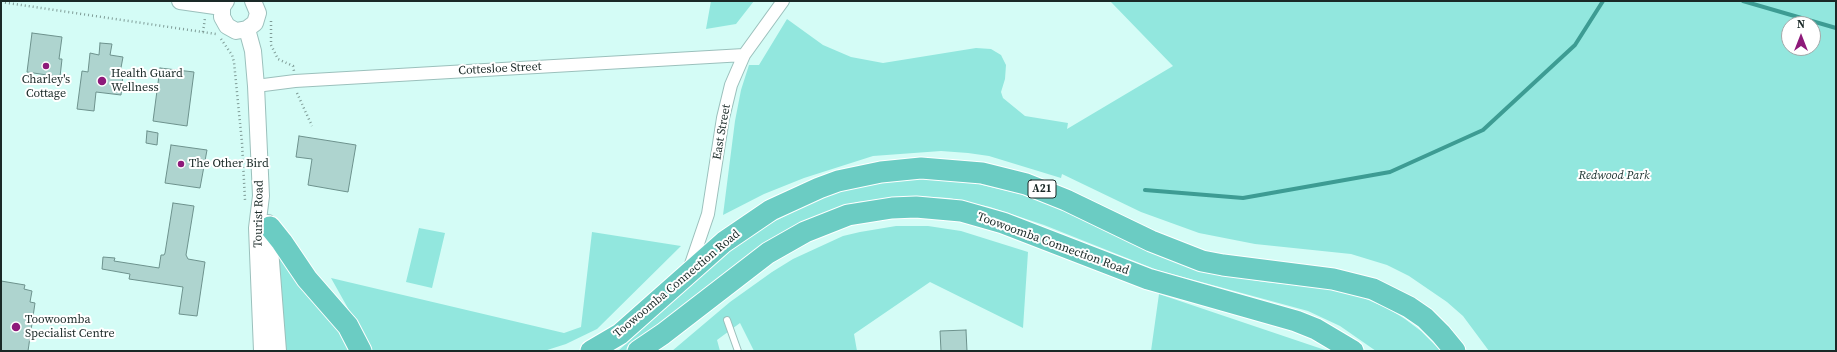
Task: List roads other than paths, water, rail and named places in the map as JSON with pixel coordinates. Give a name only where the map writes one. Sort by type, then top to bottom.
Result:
[{"type":"highway","name":"Toowoomba Connection Road","points":[[592,351],[620,334],[638,320],[724,242],[771,210],[838,181],[881,172],[922,168],[960,170],[1006,177],[1046,191],[1151,241],[1202,260],[1223,265],[1334,279],[1373,289],[1408,307],[1425,318],[1442,334],[1455,351]]},
{"type":"highway","name":"Toowoomba Connection Road","points":[[638,351],[663,334],[768,253],[805,232],[848,216],[892,208],[916,207],[961,211],[1003,223],[1148,279],[1316,329],[1353,351]]},
{"type":"highway","points":[[270,227],[311,285],[348,326],[361,351]]},
{"type":"street","points":[[180,1],[224,4],[222,17],[227,26],[236,31],[247,29],[255,23],[258,13],[253,1]]},
{"type":"street","name":"East Street","points":[[687,275],[708,214],[723,118],[731,85],[744,55],[783,1]]},
{"type":"street","name":"Tourist Road","points":[[247,29],[253,51],[256,86],[261,196],[257,228],[262,351]]},
{"type":"street","name":"Cottesloe Street","points":[[256,86],[295,81],[744,55]]},
{"type":"street","name":"Tourist Road","points":[[261,196],[270,227],[278,351]]},
{"type":"lane","points":[[727,320],[738,351]]},
{"type":"waterway","points":[[1145,190],[1243,198],[1390,172],[1483,130],[1575,45],[1603,1]]},
{"type":"waterway","points":[[1743,1],[1836,28]]},
{"type":"place","name":"Charley's Cottage","points":[[46,66]]},
{"type":"place","name":"Health Guard Wellness","points":[[102,81]]},
{"type":"place","name":"The Other Bird","points":[[181,164]]},
{"type":"place","name":"Toowoomba Specialist Centre","points":[[16,327]]},
{"type":"park label","name":"Redwood Park","points":[[1614,176]]}]
